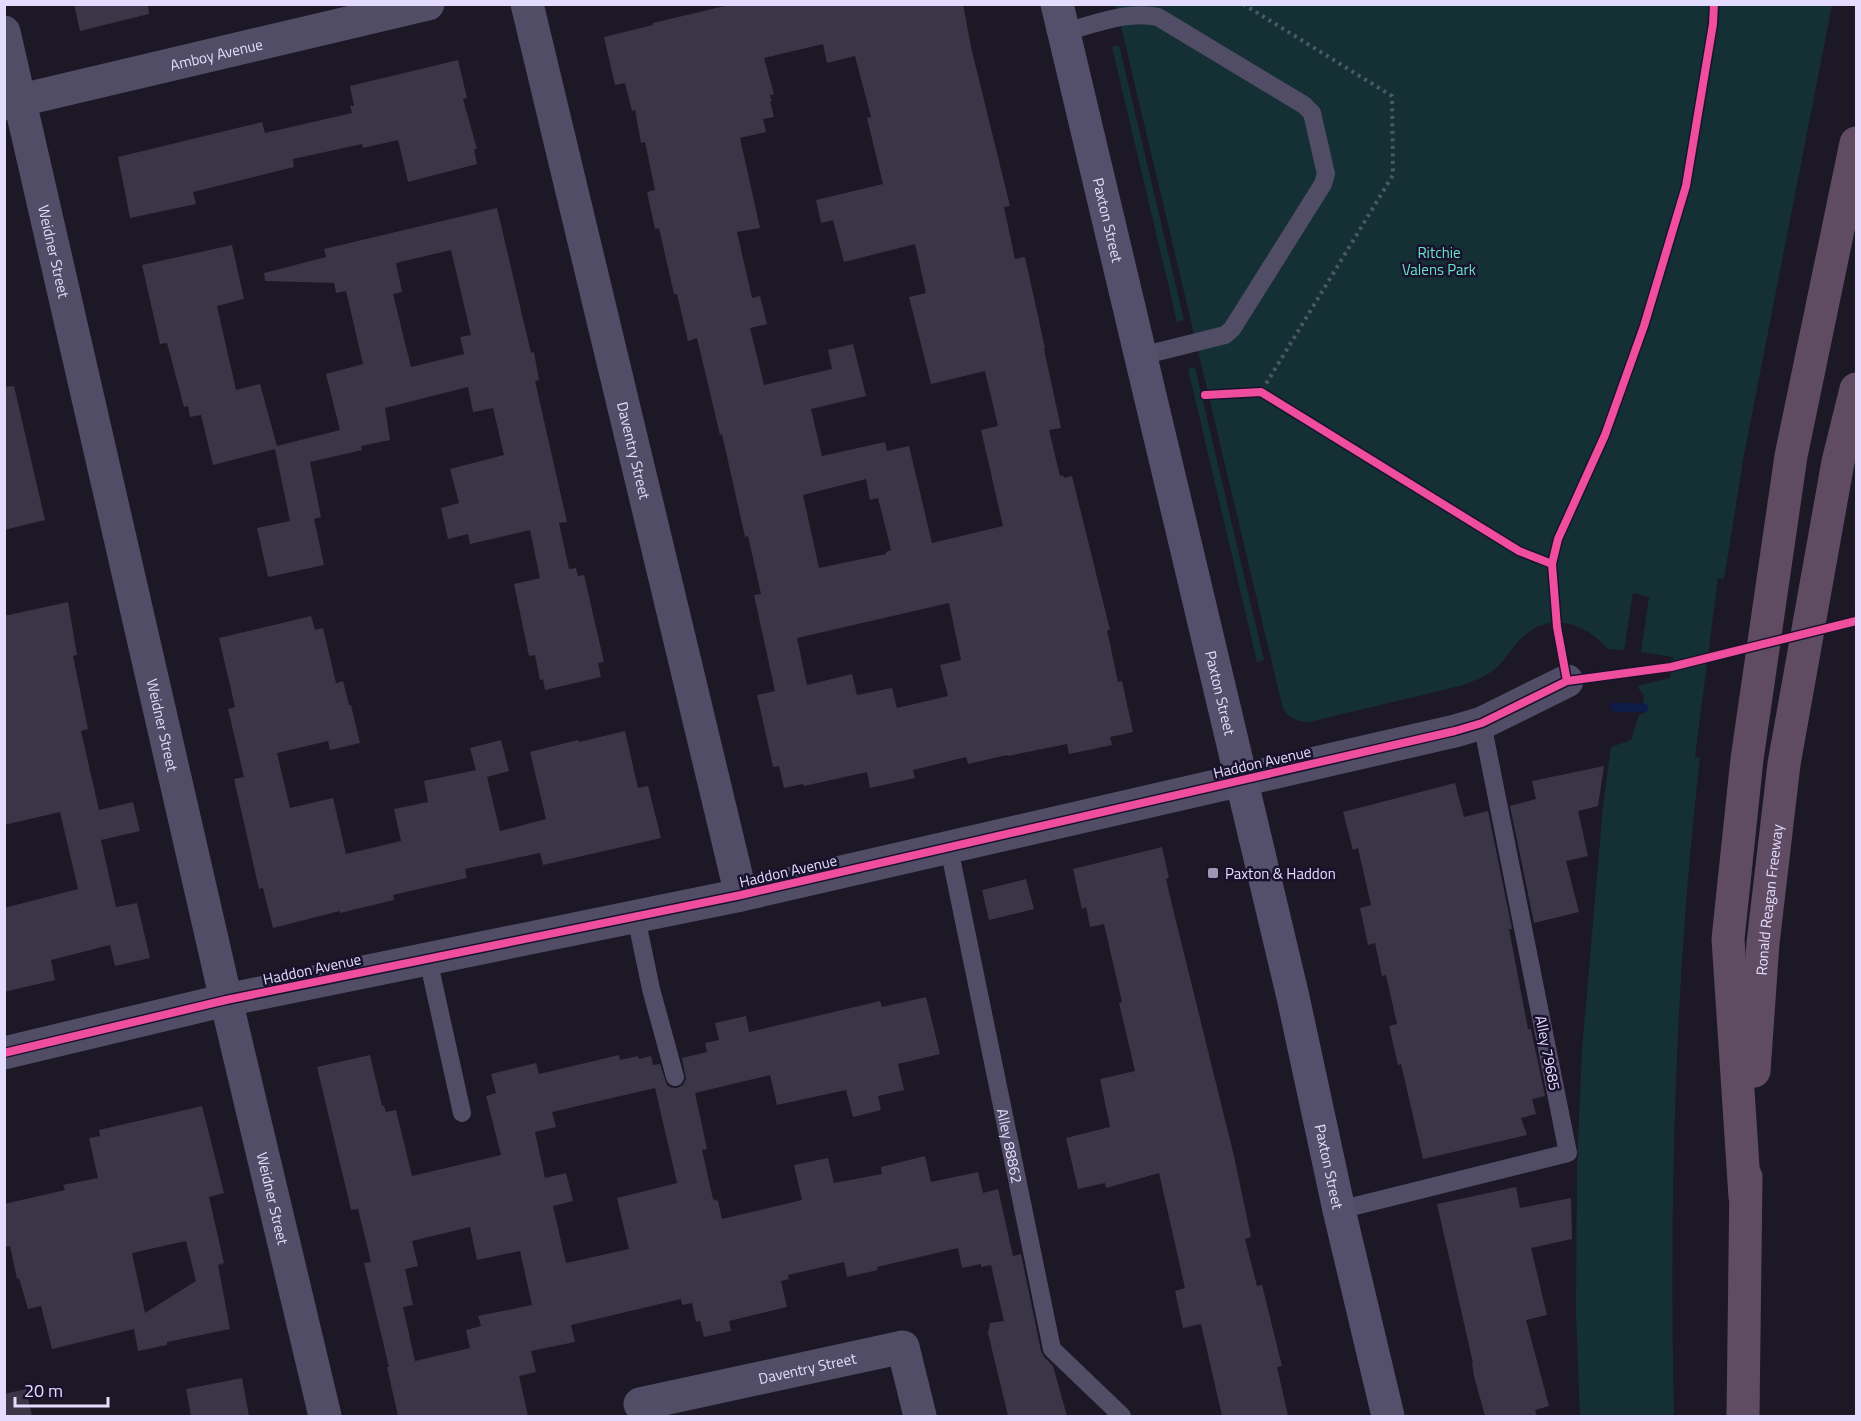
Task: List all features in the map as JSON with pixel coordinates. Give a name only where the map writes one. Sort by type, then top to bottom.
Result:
[{"type":"highway","points":[[1745,1197],[1728,939],[1747,759],[1791,456],[1857,142]]},
{"type":"highway","name":"Ronald Reagan Freeway","points":[[1743,1416],[1745,1197],[1763,943],[1784,764],[1838,462],[1857,389]]},
{"type":"street","name":"Amboy Avenue","points":[[13,102],[428,4]]},
{"type":"street","name":"Daventry Street","points":[[527,4],[741,895]]},
{"type":"street","name":"Paxton Street","points":[[1060,18],[1293,997],[1339,1210],[1388,1416]]},
{"type":"street","name":"Weidner Street","points":[[4,32],[13,102],[325,1416]]},
{"type":"street","name":"Haddon Avenue","points":[[4,1053],[226,1000],[741,895],[1455,731],[1482,723],[1567,681]]},
{"type":"street","name":"Daventry Street","points":[[640,1404],[903,1347],[920,1416]]},
{"type":"lane","points":[[1060,18],[1118,18],[1147,14],[1158,17],[1304,105],[1312,113],[1326,174],[1323,184],[1232,329],[1225,335],[1140,356]]},
{"type":"lane","name":"Alley 79685","points":[[1339,1210],[1568,1153],[1482,723]]},
{"type":"lane","name":"Alley 88862","points":[[949,848],[1052,1349],[1122,1416]]},
{"type":"lane","points":[[636,917],[651,989],[675,1077]]},
{"type":"lane","points":[[428,959],[462,1113]]},
{"type":"path","points":[[1249,393],[1260,392],[1270,398]]},
{"type":"green space","name":"Ritchie Valens Park","points":[[1116,5],[1832,5],[1744,455],[1724,579],[1718,578],[1695,757],[1700,758],[1691,840],[1679,1004],[1673,1169],[1674,1416],[1580,1416],[1576,1315],[1577,1168],[1582,1050],[1603,806],[1611,747],[1631,740],[1639,715],[1645,713],[1644,696],[1637,686],[1670,678],[1673,657],[1641,652],[1649,597],[1633,593],[1624,650],[1608,649],[1590,633],[1579,627],[1557,623],[1546,624],[1534,628],[1524,636],[1493,670],[1464,685],[1309,722],[1296,720],[1286,713],[1282,705]]},
{"type":"green space","points":[[1119,45],[1184,320],[1177,322],[1112,47]]},
{"type":"green space","points":[[1195,367],[1264,660],[1257,662],[1188,369]]},
{"type":"building","points":[[74,4],[148,4],[149,14],[80,31]]},
{"type":"building","points":[[733,4],[963,4],[971,47],[1010,206],[1004,207],[1015,259],[1025,257],[1045,348],[1061,428],[1049,430],[1060,476],[1063,475],[1064,478],[1072,476],[1110,630],[1107,630],[1118,682],[1122,681],[1133,732],[1110,737],[1112,745],[1069,754],[1067,744],[968,764],[966,757],[913,770],[915,778],[870,788],[867,772],[804,786],[803,784],[784,788],[779,766],[773,767],[757,695],[775,691],[754,595],[761,594],[748,536],[745,537],[697,338],[688,341],[677,294],[674,294],[659,228],[655,229],[647,192],[655,190],[645,142],[641,143],[635,110],[632,111],[625,83],[615,85],[604,37],[653,25],[653,23]],"holes":[[[823,44],[827,63],[855,56],[871,117],[867,118],[883,184],[816,200],[821,223],[833,220],[844,262],[915,244],[926,293],[909,297],[931,384],[985,371],[998,426],[981,430],[1003,526],[932,543],[909,446],[887,451],[885,442],[822,456],[811,409],[866,396],[853,344],[828,350],[832,369],[764,385],[750,328],[767,324],[760,296],[752,298],[737,232],[760,228],[740,138],[766,132],[763,119],[774,117],[770,101],[772,101],[770,95],[774,94],[764,58]],[[866,479],[870,500],[878,498],[891,550],[886,554],[819,568],[803,495]],[[949,603],[961,660],[940,665],[948,696],[897,708],[892,688],[857,695],[852,674],[807,685],[797,638]]]},
{"type":"building","points":[[458,60],[467,98],[463,99],[477,149],[474,149],[477,164],[408,182],[398,140],[363,148],[362,144],[293,159],[294,167],[193,192],[196,204],[130,218],[118,157],[262,122],[265,133],[352,113],[350,106],[354,106],[350,86]]},
{"type":"building","points":[[497,208],[531,353],[534,352],[539,380],[535,381],[567,522],[559,523],[569,569],[576,568],[578,576],[584,575],[604,662],[598,663],[601,677],[545,690],[543,679],[540,680],[535,655],[529,656],[514,584],[540,578],[530,530],[470,544],[468,534],[448,539],[441,508],[459,503],[450,469],[504,455],[493,408],[473,412],[468,387],[385,408],[390,440],[361,446],[362,450],[310,462],[321,517],[314,519],[324,565],[268,577],[257,528],[290,521],[275,449],[213,465],[201,415],[190,417],[188,406],[184,407],[167,343],[160,344],[142,265],[232,245],[244,299],[217,306],[236,390],[260,384],[277,446],[340,430],[326,374],[363,364],[346,291],[336,293],[334,283],[265,281],[264,273],[326,257],[324,249]],"holes":[[[451,250],[471,335],[460,337],[464,354],[411,367],[393,294],[402,292],[396,263]]]},
{"type":"building","points":[[14,386],[45,520],[4,530],[4,387]]},
{"type":"building","points":[[68,602],[77,655],[73,656],[88,729],[81,731],[99,810],[133,802],[140,831],[101,840],[116,907],[137,903],[150,958],[115,966],[110,945],[51,960],[55,980],[4,992],[4,908],[78,889],[60,812],[4,825],[4,616]]},
{"type":"building","points":[[311,616],[315,630],[323,628],[336,683],[343,681],[360,743],[330,750],[328,741],[277,753],[290,808],[333,798],[346,854],[401,841],[394,809],[428,802],[424,781],[476,770],[470,748],[501,740],[509,771],[487,777],[500,831],[546,819],[530,752],[625,731],[638,788],[648,786],[661,838],[543,865],[540,853],[465,869],[467,878],[393,895],[394,900],[273,928],[263,888],[259,889],[234,779],[244,777],[228,709],[235,707],[219,638]]},
{"type":"building","points":[[1604,766],[1598,806],[1578,811],[1588,856],[1566,861],[1579,912],[1534,923],[1510,806],[1536,799],[1532,781]]},
{"type":"building","points":[[1455,783],[1464,817],[1488,811],[1512,929],[1509,929],[1528,1029],[1531,1029],[1545,1096],[1532,1099],[1536,1114],[1521,1118],[1527,1135],[1423,1159],[1401,1064],[1398,1065],[1389,1026],[1397,1024],[1386,975],[1382,976],[1375,943],[1368,945],[1360,908],[1371,905],[1358,848],[1353,850],[1343,812]]},
{"type":"building","points":[[1162,847],[1169,878],[1166,879],[1234,1156],[1251,1237],[1245,1239],[1257,1286],[1262,1285],[1282,1366],[1277,1367],[1288,1416],[1222,1416],[1201,1324],[1183,1328],[1175,1291],[1185,1288],[1159,1173],[1106,1188],[1105,1183],[1078,1189],[1066,1138],[1110,1127],[1100,1079],[1135,1071],[1104,924],[1090,927],[1086,907],[1082,909],[1073,869]]},
{"type":"building","points":[[1026,879],[1034,909],[989,920],[982,890]]},
{"type":"building","points":[[926,997],[940,1054],[898,1064],[904,1090],[878,1096],[881,1110],[853,1117],[846,1090],[777,1105],[770,1075],[695,1093],[707,1149],[702,1150],[713,1199],[718,1201],[722,1219],[802,1200],[794,1165],[828,1158],[834,1183],[882,1174],[881,1167],[925,1156],[931,1182],[978,1172],[983,1193],[998,1189],[1013,1256],[1021,1254],[1041,1351],[1053,1366],[1067,1416],[1008,1416],[988,1333],[990,1323],[1004,1321],[991,1265],[981,1267],[981,1264],[962,1268],[958,1248],[877,1267],[878,1270],[847,1277],[844,1262],[788,1275],[789,1279],[781,1281],[787,1307],[729,1321],[731,1331],[704,1337],[700,1321],[696,1322],[692,1303],[682,1305],[681,1299],[571,1325],[575,1342],[531,1351],[536,1372],[519,1376],[528,1416],[398,1416],[387,1367],[389,1367],[364,1263],[371,1262],[358,1209],[351,1210],[317,1067],[370,1055],[382,1106],[386,1112],[396,1110],[412,1176],[501,1155],[486,1096],[496,1093],[491,1074],[536,1063],[539,1074],[619,1055],[620,1060],[651,1056],[653,1065],[660,1064],[667,1085],[677,1088],[683,1085],[686,1079],[682,1058],[707,1052],[705,1043],[719,1040],[715,1023],[746,1016],[749,1032],[880,1001],[882,1007]],"holes":[[[655,1088],[677,1183],[617,1198],[629,1249],[566,1263],[553,1206],[573,1201],[566,1173],[545,1178],[535,1132],[556,1127],[552,1112]],[[470,1227],[477,1260],[520,1251],[532,1305],[478,1316],[481,1326],[466,1330],[470,1348],[415,1361],[403,1307],[413,1305],[405,1269],[418,1266],[412,1241]]]},
{"type":"building","points":[[202,1106],[224,1193],[209,1197],[224,1263],[218,1265],[230,1329],[167,1342],[167,1345],[138,1351],[134,1329],[52,1349],[41,1306],[28,1309],[19,1278],[17,1279],[10,1246],[4,1247],[4,1204],[65,1190],[63,1185],[98,1178],[89,1138],[100,1136],[99,1130]],"holes":[[[186,1241],[196,1281],[145,1313],[132,1253]]]},
{"type":"building","points":[[1516,1187],[1520,1208],[1571,1198],[1572,1239],[1531,1248],[1547,1315],[1526,1320],[1549,1406],[1535,1410],[1537,1416],[1485,1416],[1474,1376],[1437,1204]]},
{"type":"building","points":[[242,1378],[249,1416],[191,1416],[186,1389]]},
{"type":"building","points":[[26,1389],[32,1416],[4,1416],[4,1394]]},
{"type":"waterway","points":[[1615,707],[1644,708]]},
{"type":"cycle path","points":[[1567,681],[1557,627],[1552,564],[1558,539],[1605,435],[1644,326],[1686,186],[1713,24],[1714,4]]},
{"type":"cycle path","points":[[1205,395],[1261,392],[1519,551],[1552,564]]},
{"type":"cycle path","points":[[4,1053],[226,1000],[741,895],[1455,731],[1482,723],[1567,681],[1671,667],[1856,621]]},
{"type":"place","name":"Paxton & Haddon","points":[[1213,873]]}]
